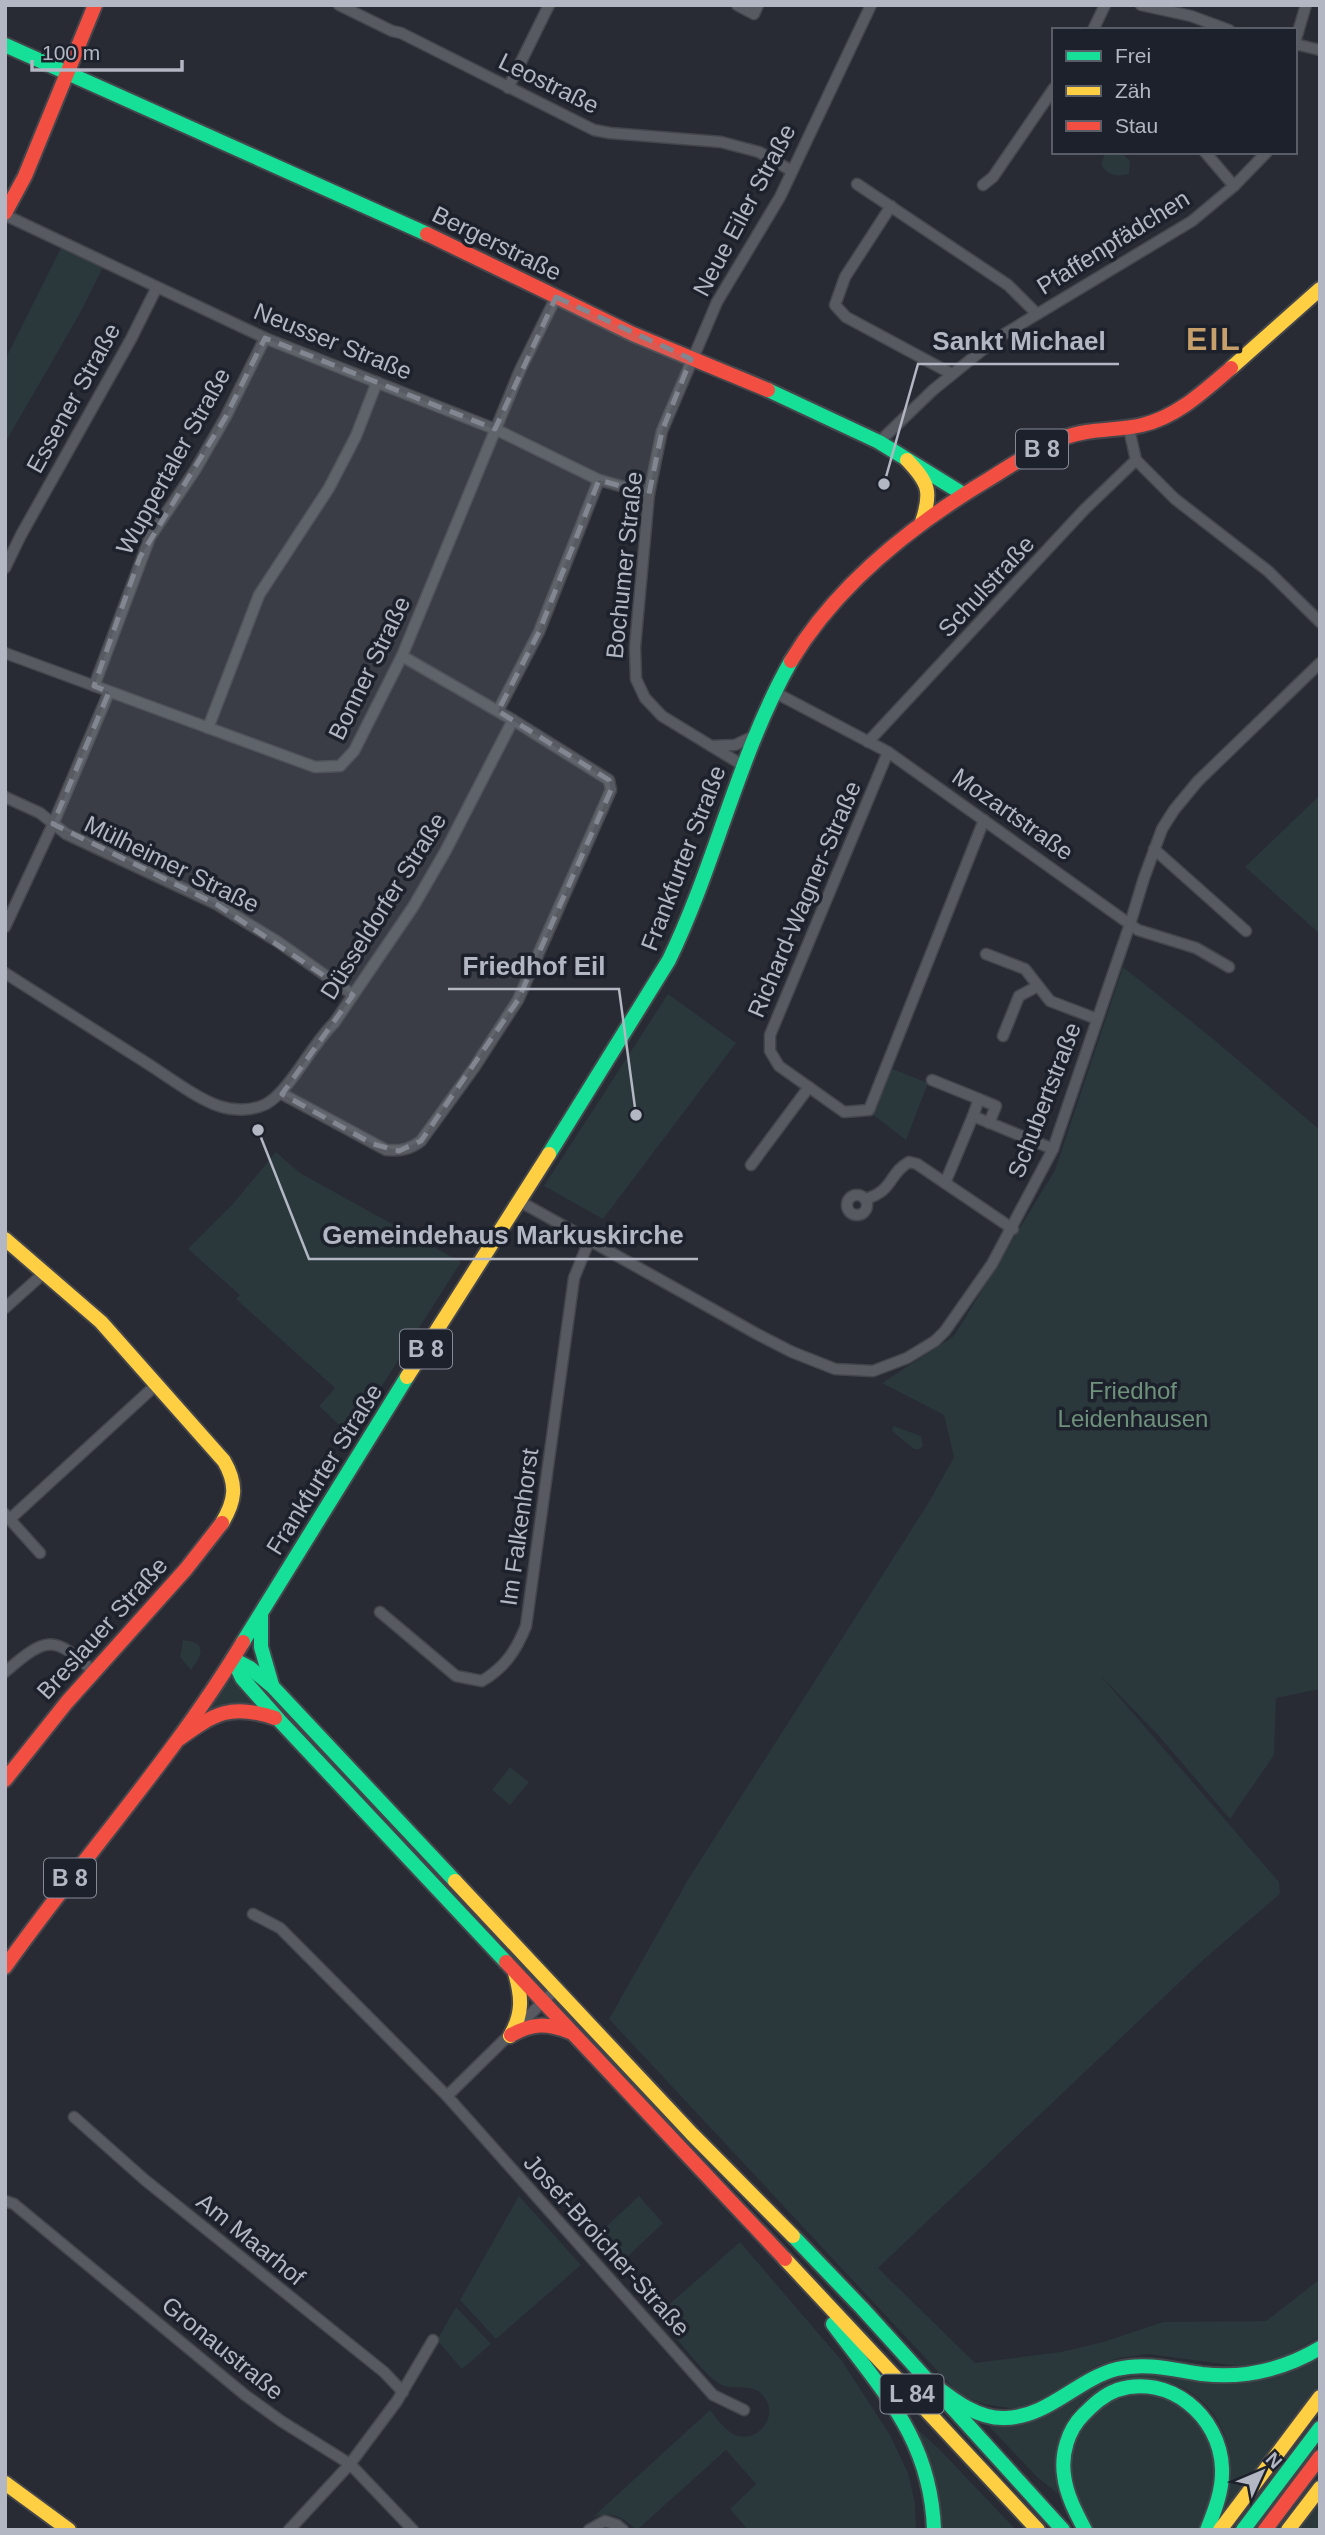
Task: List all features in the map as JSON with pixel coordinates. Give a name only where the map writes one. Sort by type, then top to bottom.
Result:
[{"type":"main road","points":[[5,214],[24,176],[95,5]]},
{"type":"main road","name":"Bergerstraße","points":[[5,45],[375,209],[691,359],[802,404],[879,442],[963,494]]},
{"type":"main road","name":"Frankfurter Straße","points":[[5,1967],[52,1901],[174,1743],[233,1659],[375,1426],[674,953],[774,692],[793,655],[817,622],[872,565],[922,522],[963,494],[1063,438],[1093,430],[1129,429],[1157,421],[1187,404],[1264,341],[1320,289]]},
{"type":"main road","points":[[907,460],[923,476],[928,487],[930,499],[922,522]]},
{"type":"main road","points":[[5,1239],[101,1322],[157,1384]]},
{"type":"main road","name":"Breslauer Straße","points":[[5,1780],[50,1720],[209,1540],[231,1506],[235,1494],[234,1482],[224,1461],[157,1384]]},
{"type":"main road","points":[[261,1615],[261,1647],[272,1686]]},
{"type":"main road","name":"L 84","points":[[233,1659],[250,1668],[272,1686],[692,2134],[934,2385],[981,2442],[1063,2530]]},
{"type":"main road","name":"L 84","points":[[233,1659],[242,1678],[279,1720],[1038,2530]]},
{"type":"main road","points":[[174,1743],[208,1718],[234,1708],[247,1709],[279,1720]]},
{"type":"main road","points":[[510,2036],[522,2009],[521,1989],[514,1968]]},
{"type":"main road","points":[[510,2036],[540,2023],[575,2034]]},
{"type":"main road","points":[[785,2259],[882,2388],[908,2428],[929,2481],[934,2530]]},
{"type":"main road","points":[[934,2385],[978,2414],[995,2418],[1016,2418],[1039,2411],[1084,2382],[1112,2370],[1146,2366],[1211,2375],[1247,2375],[1285,2366],[1320,2348]]},
{"type":"main road","points":[[1084,2530],[1073,2507],[1065,2480],[1064,2464],[1069,2437],[1083,2414],[1097,2400],[1125,2388],[1146,2386],[1165,2389],[1185,2398],[1202,2414],[1215,2436],[1222,2457],[1222,2482],[1217,2506],[1207,2530]]},
{"type":"main road","points":[[1220,2530],[1320,2398]]},
{"type":"main road","points":[[1243,2530],[1320,2428]]},
{"type":"main road","points":[[1265,2530],[1320,2457]]},
{"type":"main road","points":[[1288,2530],[1320,2488]]},
{"type":"main road","points":[[8,2490],[69,2530]]},
{"type":"street","name":"Leostraße","points":[[339,5],[401,33],[594,130],[721,142],[759,152],[792,171]]},
{"type":"street","points":[[508,88],[549,5]]},
{"type":"street","points":[[737,5],[756,10]]},
{"type":"street","name":"Neue Eiler Straße","points":[[691,359],[722,293],[780,197],[871,5]]},
{"type":"street","points":[[1094,28],[1105,5]]},
{"type":"street","points":[[1141,5],[1191,16],[1224,28]]},
{"type":"street","points":[[1297,36],[1306,5]]},
{"type":"street","points":[[1297,44],[1320,50]]},
{"type":"street","points":[[983,185],[993,177],[1052,91]]},
{"type":"street","points":[[1207,154],[1234,186]]},
{"type":"street","name":"Pfaffenpfädchen","points":[[879,442],[951,374],[996,339],[1192,221],[1234,186],[1265,154]]},
{"type":"street","points":[[857,184],[1007,285],[1037,314]]},
{"type":"street","points":[[891,206],[845,277],[835,305],[846,317],[951,374]]},
{"type":"street","name":"Neusser Straße","points":[[5,214],[265,338],[495,429],[599,480],[649,494]]},
{"type":"street","name":"Essener Straße","points":[[5,568],[41,498],[131,339],[157,286]]},
{"type":"street","name":"Bonner Straße","points":[[5,653],[315,767],[340,766],[354,751],[402,656],[520,370],[556,297]]},
{"type":"street","name":"Wuppertaler Straße","points":[[94,686],[150,537],[195,470],[225,418],[265,338]]},
{"type":"street","name":"Bochumer Straße","points":[[691,359],[662,431],[649,494],[635,647],[636,679],[645,698],[662,716],[744,766]]},
{"type":"street","points":[[208,728],[260,595],[329,488],[356,436],[377,382]]},
{"type":"street","points":[[1129,429],[1136,460],[1175,499],[1268,571],[1320,622]]},
{"type":"street","name":"Schulstraße","points":[[868,742],[1084,510],[1136,460]]},
{"type":"street","points":[[498,711],[538,632],[599,480]]},
{"type":"street","points":[[5,973],[165,1075],[219,1106],[243,1110],[263,1105],[282,1094],[386,1150],[410,1149],[421,1141],[474,1068],[518,1000],[611,790],[609,780],[498,711],[402,656]]},
{"type":"street","name":"Schubertstraße","points":[[519,1201],[792,1352],[835,1369],[873,1371],[907,1358],[935,1341],[975,1290],[1013,1229],[1053,1149],[1154,849],[1171,814],[1198,781],[1320,663]]},
{"type":"street","points":[[5,927],[53,824],[109,692]]},
{"type":"street","name":"Mozartstraße","points":[[774,692],[888,752],[1138,930],[1196,948],[1229,967]]},
{"type":"street","name":"Düsseldorfer Straße","points":[[282,1094],[403,923],[445,852],[513,720]]},
{"type":"street","points":[[709,746],[735,744],[757,735]]},
{"type":"street","name":"Richard-Wagner-Straße","points":[[888,752],[770,1035],[770,1051],[774,1060],[844,1112],[869,1110],[984,820]]},
{"type":"street","name":"Mülheimer Straße","points":[[5,797],[40,813],[66,834],[216,904],[278,942],[353,995]]},
{"type":"street","points":[[1154,849],[1246,931]]},
{"type":"street","points":[[986,954],[1025,969],[1049,1001],[1097,1019]]},
{"type":"street","points":[[1003,1037],[1019,996],[1038,986]]},
{"type":"street","points":[[932,1080],[996,1106],[989,1123]]},
{"type":"street","points":[[751,1165],[808,1087]]},
{"type":"street","points":[[945,1183],[979,1099]]},
{"type":"street","points":[[973,1116],[1053,1149]]},
{"type":"street","points":[[865,1199],[881,1195],[909,1162],[917,1164],[1013,1229]]},
{"type":"street","name":"Im Falkenhorst","points":[[380,1612],[456,1676],[482,1681],[499,1671],[516,1651],[526,1626],[574,1278],[589,1241]]},
{"type":"street","points":[[5,1308],[44,1273]]},
{"type":"street","points":[[40,1553],[8,1516],[157,1384]]},
{"type":"street","points":[[5,1672],[29,1651],[47,1644],[70,1649],[93,1671]]},
{"type":"street","name":"Josef-Broicher-Straße","points":[[253,1914],[280,1928],[447,2096],[713,2395],[744,2410]]},
{"type":"street","points":[[447,2096],[556,1989]]},
{"type":"street","name":"Am Maarhof","points":[[74,2117],[145,2180],[384,2372],[403,2392]]},
{"type":"street","name":"Gronaustraße","points":[[5,2201],[14,2204],[263,2408],[350,2464],[413,2530]]},
{"type":"street","points":[[289,2530],[350,2464],[403,2392],[433,2340]]},
{"type":"street","points":[[589,2530],[605,2521],[623,2530]]},
{"type":"highlighted area","points":[[556,297],[691,359],[662,431],[649,494],[599,480],[539,632],[498,711],[609,780],[611,790],[518,1000],[421,1141],[399,1151],[373,1144],[282,1094],[353,995],[216,904],[53,824],[109,692],[94,686],[140,557],[225,418],[265,338],[495,429]]},
{"type":"green space","points":[[1105,154],[1123,154],[1130,161],[1129,174],[1109,173],[1101,164]]},
{"type":"green space","points":[[61,248],[103,267],[80,313],[5,443],[5,360]]},
{"type":"green space","points":[[1320,795],[1320,934],[1245,867]]},
{"type":"green space","name":"Friedhof Leidenhausen","points":[[1123,967],[1320,1130],[1320,1689],[1276,1698],[1274,1755],[1230,1819],[1159,1736],[1100,1675],[1279,1882],[1280,1894],[1202,1961],[878,2268],[975,2363],[1061,2352],[1103,2342],[1163,2322],[1266,2321],[1320,2279],[1320,2337],[1273,2362],[1238,2366],[1148,2354],[1119,2358],[1094,2367],[1041,2402],[1015,2409],[983,2404],[959,2394],[609,2019],[689,1878],[929,1502],[954,1457],[944,1415],[882,1383],[954,1336],[1055,1170]]},
{"type":"green space","points":[[668,994],[736,1043],[603,1219],[544,1186]]},
{"type":"green space","points":[[890,1068],[928,1083],[906,1140],[872,1114]]},
{"type":"green space","points":[[276,1152],[300,1173],[461,1262],[364,1414],[362,1413],[346,1431],[319,1406],[335,1388],[236,1299],[240,1295],[188,1249],[231,1206]]},
{"type":"green space","points":[[893,1426],[921,1436],[923,1446],[914,1449],[892,1431]]},
{"type":"green space","points":[[183,1640],[199,1646],[200,1654],[191,1670],[180,1657]]},
{"type":"green space","points":[[248,1672],[538,1980],[535,1983],[245,1675]]},
{"type":"green space","points":[[233,1674],[259,1705],[207,1713]]},
{"type":"green space","points":[[510,1767],[529,1782],[510,1805],[492,1790]]},
{"type":"green space","points":[[519,2196],[581,2265],[496,2339],[460,2300]]},
{"type":"green space","points":[[639,2196],[663,2223],[622,2262],[597,2235]]},
{"type":"green space","points":[[740,2242],[842,2361],[890,2435],[908,2473],[915,2503],[916,2530],[748,2530],[730,2509],[756,2484],[726,2450],[637,2530],[617,2516],[593,2517],[710,2410],[726,2429],[741,2436],[756,2433],[767,2422],[769,2406],[760,2393],[750,2388],[720,2384],[697,2363],[657,2315]]},
{"type":"green space","points":[[456,2307],[491,2344],[462,2369],[437,2340]]},
{"type":"green space","points":[[1320,2353],[1320,2384],[1225,2510],[1230,2478],[1228,2446],[1216,2418],[1197,2397],[1174,2384],[1148,2378],[1121,2381],[1096,2391],[1075,2409],[1058,2443],[1057,2493],[1037,2477],[985,2422],[1119,2373],[1201,2378]]},
{"type":"green space","points":[[1152,2391],[1199,2416],[1218,2463],[1203,2530],[1090,2530],[1074,2497],[1070,2446],[1100,2403]]},
{"type":"green space","points":[[914,2426],[941,2451],[1016,2530],[937,2530]]},
{"type":"green space","points":[[1320,2502],[1320,2530],[1298,2530]]},
{"type":"traffic: fast","points":[[5,45],[427,234]]},
{"type":"traffic: fast","points":[[768,390],[879,442],[963,494]]},
{"type":"traffic: fast","points":[[549,1154],[669,960],[686,923],[756,734],[791,661]]},
{"type":"traffic: fast","points":[[243,1642],[407,1377]]},
{"type":"traffic: fast","points":[[261,1615],[261,1647],[272,1685]]},
{"type":"traffic: fast","points":[[233,1659],[242,1678],[279,1720],[506,1962]]},
{"type":"traffic: fast","points":[[233,1659],[250,1668],[272,1686],[455,1881]]},
{"type":"traffic: fast","points":[[793,2236],[862,2308],[1063,2530]]},
{"type":"traffic: fast","points":[[833,2324],[887,2396],[914,2443],[931,2498],[934,2530]]},
{"type":"traffic: fast","points":[[934,2385],[976,2412],[1005,2418],[1021,2416],[1049,2405],[1089,2381],[1117,2369],[1149,2366],[1202,2374],[1248,2374],[1292,2362],[1320,2348]]},
{"type":"traffic: fast","points":[[1085,2530],[1065,2482],[1063,2467],[1067,2443],[1078,2421],[1098,2401],[1117,2390],[1136,2386],[1173,2393],[1202,2416],[1212,2431],[1219,2449],[1222,2476],[1218,2500],[1207,2530]]},
{"type":"traffic: fast","points":[[1243,2530],[1320,2428]]},
{"type":"traffic: slow","points":[[1231,368],[1320,289]]},
{"type":"traffic: slow","points":[[907,460],[920,475],[926,488],[927,503],[922,522]]},
{"type":"traffic: slow","points":[[407,1377],[549,1154]]},
{"type":"traffic: slow","points":[[5,1239],[101,1322],[224,1461],[233,1485],[233,1493],[222,1523]]},
{"type":"traffic: slow","points":[[455,1881],[692,2134],[793,2236]]},
{"type":"traffic: slow","points":[[510,2036],[520,2005],[515,1973]]},
{"type":"traffic: slow","points":[[785,2259],[1038,2530]]},
{"type":"traffic: slow","points":[[1220,2530],[1320,2397]]},
{"type":"traffic: slow","points":[[5,2483],[69,2530]]},
{"type":"traffic: slow","points":[[1288,2530],[1320,2488]]},
{"type":"traffic: jam","points":[[5,213],[25,176],[95,5]]},
{"type":"traffic: jam","points":[[427,234],[633,334],[768,390]]},
{"type":"traffic: jam","points":[[791,661],[831,606],[854,581],[905,536],[960,497],[1025,457],[1063,438],[1142,425],[1167,416],[1190,402],[1231,368]]},
{"type":"traffic: jam","points":[[5,1780],[67,1702],[186,1569],[222,1523]]},
{"type":"traffic: jam","points":[[5,1967],[158,1767],[243,1642]]},
{"type":"traffic: jam","points":[[179,1739],[224,1713],[246,1711],[275,1718]]},
{"type":"traffic: jam","points":[[506,1962],[785,2259]]},
{"type":"traffic: jam","points":[[511,2035],[526,2028],[540,2026],[570,2032]]},
{"type":"traffic: jam","points":[[1265,2530],[1320,2457]]},
{"type":"place","name":"Sankt Michael","points":[[884,484]]},
{"type":"place","name":"Friedhof Eil","points":[[636,1115]]},
{"type":"place","name":"Gemeindehaus Markuskirche","points":[[258,1130]]},
{"type":"district","name":"EIL","points":[[1214,339]]}]
